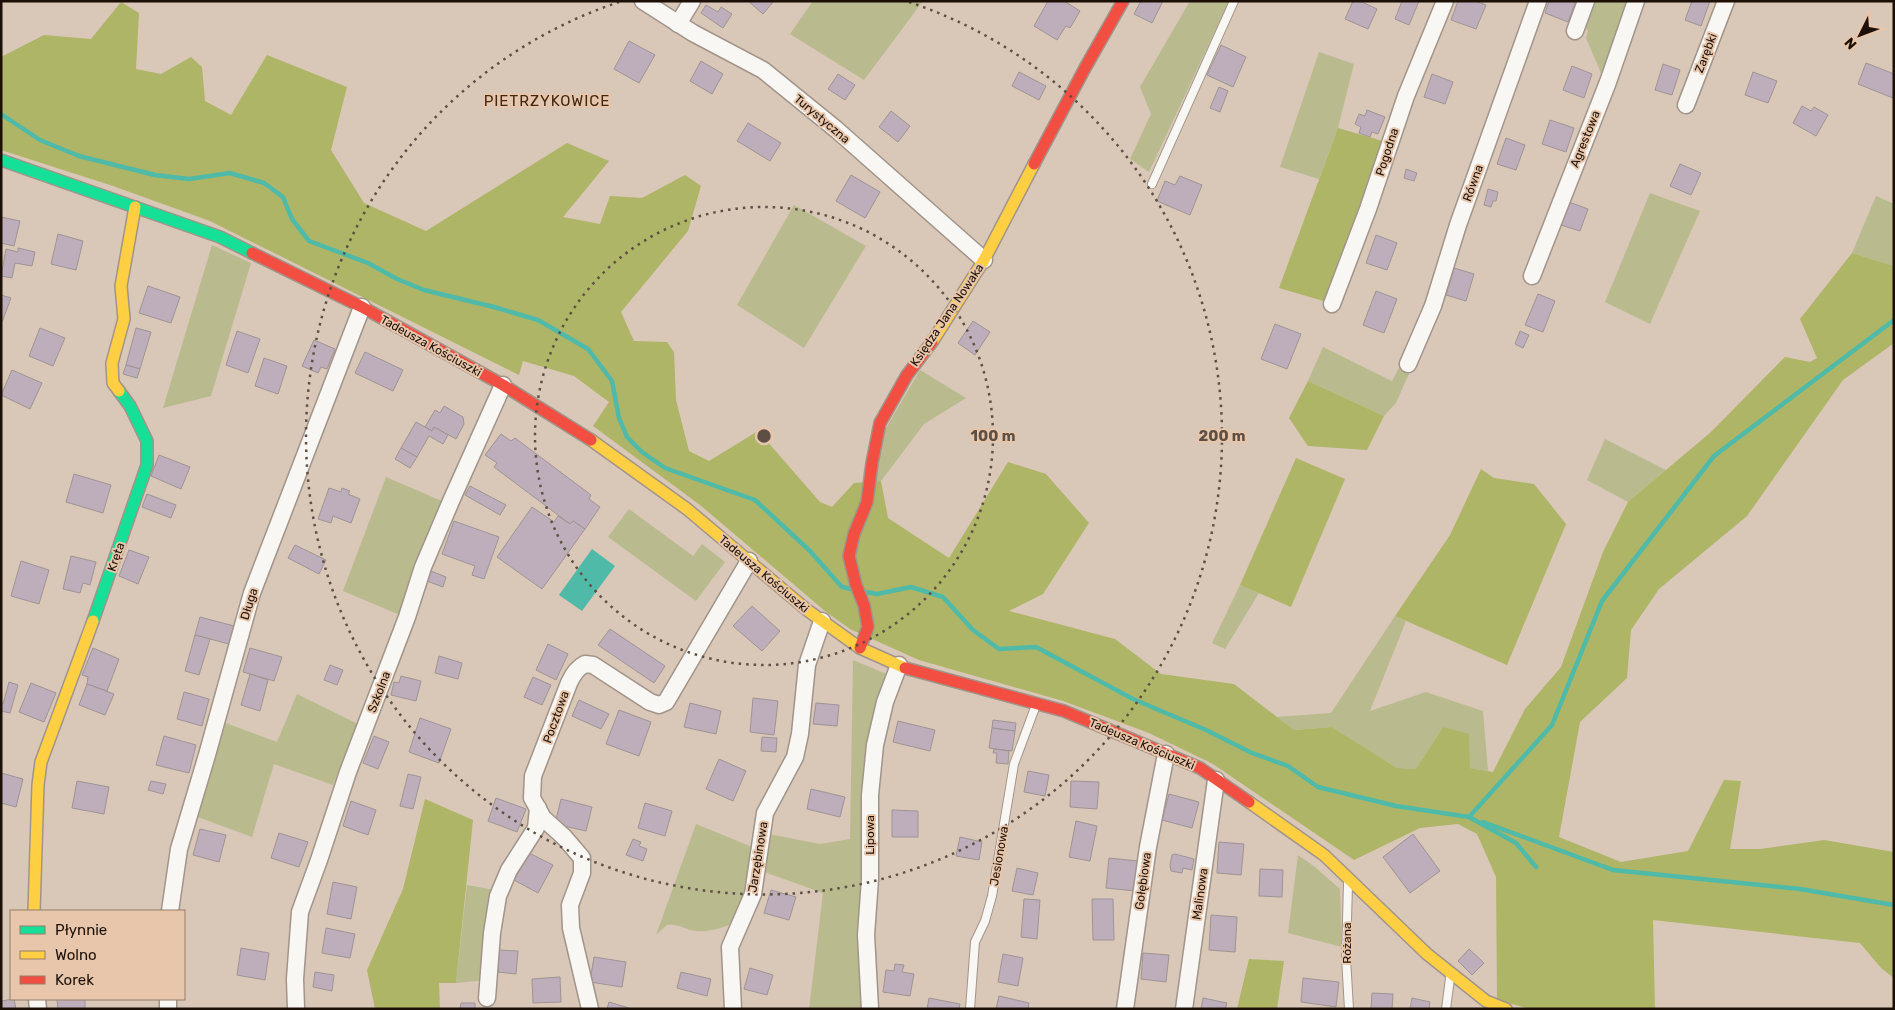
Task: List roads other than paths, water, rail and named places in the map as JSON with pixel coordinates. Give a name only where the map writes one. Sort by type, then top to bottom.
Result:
[{"type":"street","name":"Turystyczna","points":[[643,1],[678,24],[763,70],[837,130],[984,260]]},
{"type":"street","points":[[678,24],[692,1]]},
{"type":"street","name":"Księdza Jana Nowaka","points":[[860,648],[868,627],[849,556],[854,534],[867,502],[880,423],[907,375],[942,328],[984,260],[1085,68],[1123,1]]},
{"type":"street","name":"Pogodna","points":[[1332,304],[1368,209],[1406,96],[1445,1]]},
{"type":"street","name":"Równa","points":[[1408,364],[1433,306],[1458,225],[1538,1]]},
{"type":"street","points":[[1575,31],[1586,1]]},
{"type":"street","name":"Agrestowa","points":[[1532,276],[1608,82],[1636,1]]},
{"type":"street","name":"Zarębki","points":[[1686,105],[1726,1]]},
{"type":"street","name":"Tadeusza Kościuszki","points":[[1,160],[220,237],[362,307],[503,385],[591,440],[687,509],[807,610],[860,648],[908,670],[1064,711],[1200,768],[1324,855],[1427,954],[1486,1001],[1506,1009]]},
{"type":"street","name":"Kręta","points":[[34,910],[38,785],[41,762],[89,632],[147,465],[147,441],[130,406],[114,383],[112,363],[124,319],[121,286],[135,207]]},
{"type":"street","name":"Długa","points":[[170,910],[179,849],[252,593],[362,307]]},
{"type":"street","name":"Szkolna","points":[[296,1009],[295,979],[300,912],[348,772],[407,617],[423,567],[503,385]]},
{"type":"street","name":"Pocztowa","points":[[590,1009],[571,928],[570,905],[582,873],[582,858],[564,837],[543,818],[532,798],[533,776],[573,674],[586,664],[593,665],[650,702],[659,705],[666,702],[748,561]]},
{"type":"street","name":"Jarzębinowa","points":[[733,1009],[730,946],[753,894],[765,813],[795,757],[800,734],[807,665],[822,621]]},
{"type":"street","name":"Lipowa","points":[[870,1009],[866,935],[870,879],[870,795],[875,745],[885,702],[898,665]]},
{"type":"street","name":"Gołębiowa","points":[[1125,1009],[1148,847],[1166,754]]},
{"type":"street","name":"Malinowa","points":[[1184,1009],[1216,780]]},
{"type":"street","points":[[486,998],[492,933],[498,896],[509,870],[536,828],[538,808]]},
{"type":"lane","points":[[1152,184],[1234,1]]},
{"type":"lane","name":"Jesionowa","points":[[970,1009],[975,942],[985,921],[992,896],[1014,764],[1037,704]]},
{"type":"lane","name":"Różana","points":[[1348,878],[1346,958],[1349,1009]]},
{"type":"lane","points":[[1446,1009],[1451,973]]},
{"type":"water","points":[[592,549],[615,566],[582,611],[559,595]]},
{"type":"waterway","points":[[1,114],[40,140],[79,156],[155,175],[189,179],[230,173],[264,183],[283,197],[292,219],[309,241],[368,263],[397,279],[424,290],[538,320],[588,349],[612,381],[619,418],[627,437],[642,452],[665,468],[755,500],[809,550],[842,587],[851,589]]},
{"type":"waterway","points":[[1471,818],[1469,817],[1552,725],[1602,601],[1714,456],[1894,320]]},
{"type":"waterway","points":[[866,592],[877,594],[911,587],[943,597],[973,630],[999,649],[1036,647],[1133,699],[1206,730],[1252,753],[1288,766],[1318,787],[1396,806],[1469,817],[1516,843],[1536,867]]},
{"type":"waterway","points":[[1483,822],[1613,870],[1800,889],[1894,905]]},
{"type":"district","name":"PIETRZYKOWICE","points":[[547,101]]}]
